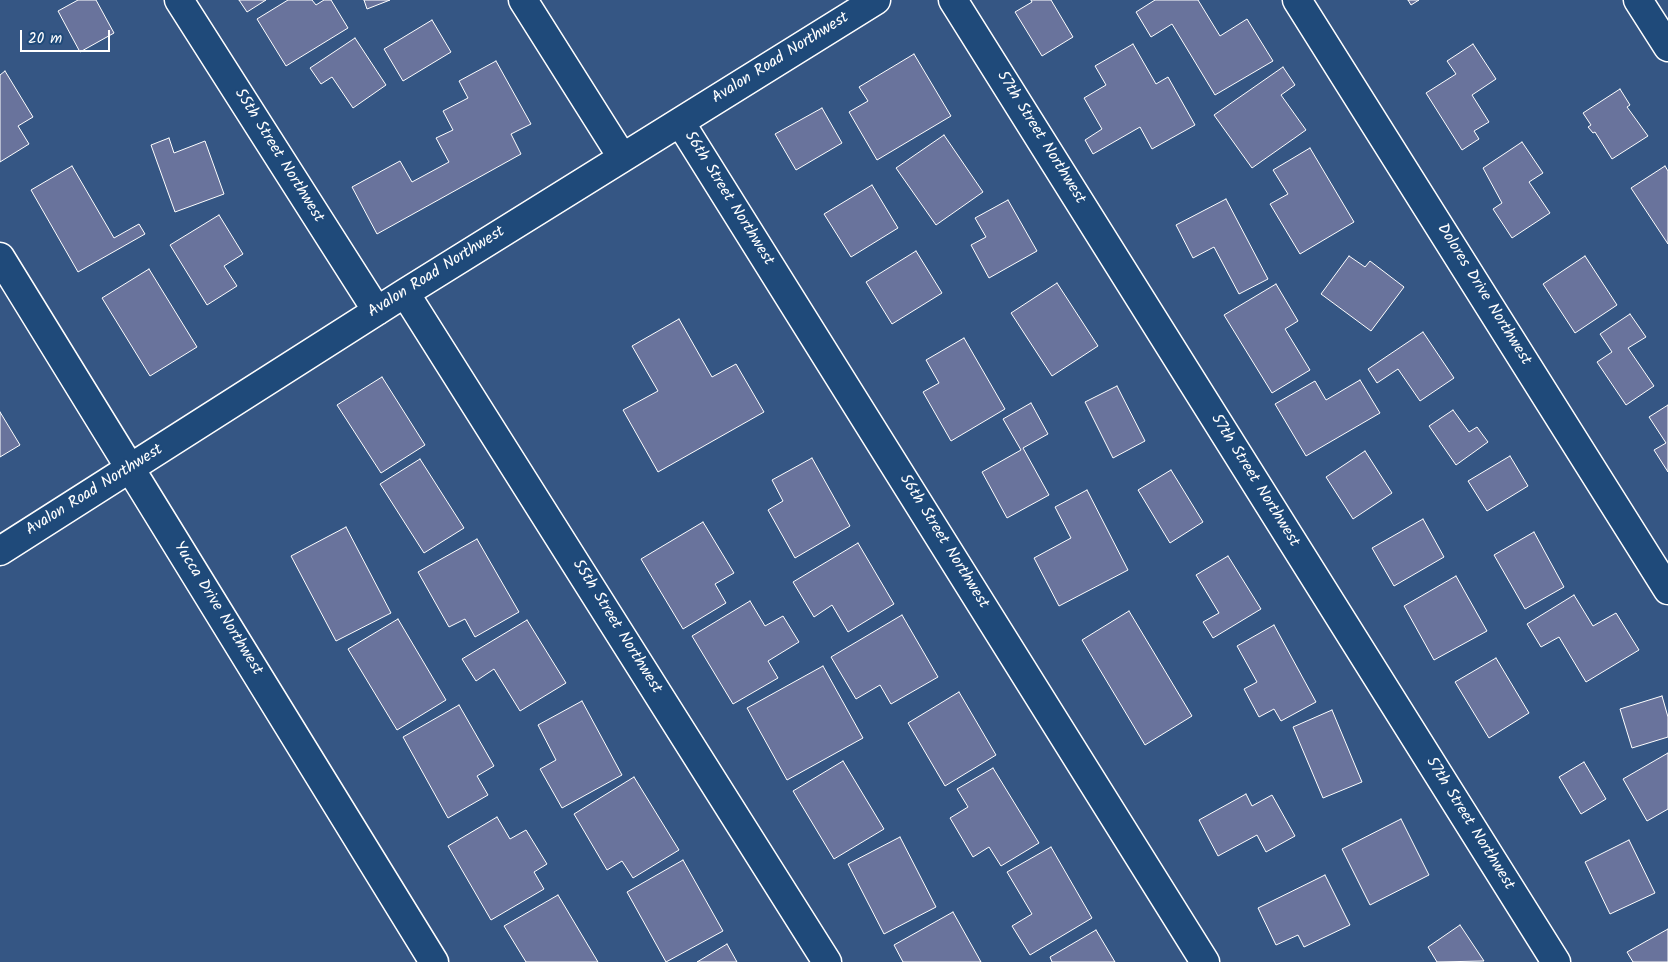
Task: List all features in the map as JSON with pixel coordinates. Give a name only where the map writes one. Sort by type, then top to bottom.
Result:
[{"type":"street","name":"55th Street Northwest","points":[[179,0],[376,311]]},
{"type":"street","points":[[522,0],[622,158]]},
{"type":"street","name":"57th Street Northwest","points":[[953,0],[1556,962]]},
{"type":"street","name":"Dolores Drive Northwest","points":[[1297,0],[1668,590]]},
{"type":"street","points":[[1638,0],[1668,47]]},
{"type":"street","name":"Avalon Road Northwest","points":[[0,550],[376,311],[680,122],[866,2]]},
{"type":"street","name":"56th Street Northwest","points":[[680,122],[1205,962]]},
{"type":"street","name":"Yucca Drive Northwest","points":[[0,257],[434,962]]},
{"type":"street","name":"55th Street Northwest","points":[[405,293],[827,962]]},
{"type":"building","points":[[78,0],[96,0],[114,33],[80,52],[58,11]]},
{"type":"building","points":[[239,0],[266,0],[247,12]]},
{"type":"building","points":[[288,0],[312,0],[316,5],[324,0],[331,0],[348,28],[286,66],[257,19]]},
{"type":"building","points":[[364,0],[390,0],[367,9]]},
{"type":"building","points":[[1031,0],[1051,0],[1073,37],[1042,56],[1015,12],[1032,2]]},
{"type":"building","points":[[1155,0],[1198,0],[1220,36],[1247,19],[1273,61],[1215,95],[1172,24],[1151,37],[1136,12]]},
{"type":"building","points":[[1408,0],[1419,0],[1411,5]]},
{"type":"building","points":[[432,20],[451,52],[403,81],[384,49]]},
{"type":"building","points":[[355,38],[386,85],[353,108],[332,77],[321,84],[310,68]]},
{"type":"building","points":[[1133,44],[1156,84],[1168,77],[1195,125],[1152,149],[1140,127],[1093,154],[1085,140],[1102,129],[1084,98],[1106,85],[1095,66]]},
{"type":"building","points":[[1473,44],[1496,79],[1472,95],[1489,122],[1474,131],[1479,139],[1462,150],[1426,93],[1456,74],[1447,61]]},
{"type":"building","points":[[914,54],[951,116],[877,160],[849,112],[868,101],[859,87]]},
{"type":"building","points":[[496,61],[531,124],[511,134],[521,154],[377,234],[352,187],[400,161],[412,182],[449,162],[436,138],[453,130],[443,111],[468,98],[459,81]]},
{"type":"building","points":[[1283,67],[1295,85],[1281,95],[1306,130],[1252,168],[1214,115]]},
{"type":"building","points":[[5,71],[33,117],[18,126],[29,144],[0,162],[0,75]]},
{"type":"building","points":[[1620,89],[1630,105],[1627,107],[1648,136],[1612,159],[1595,132],[1593,133],[1588,127],[1591,125],[1583,113]]},
{"type":"building","points":[[822,108],[842,143],[796,170],[775,134]]},
{"type":"building","points":[[944,135],[983,192],[936,225],[896,168]]},
{"type":"building","points":[[169,138],[174,153],[205,141],[224,194],[175,212],[151,145]]},
{"type":"building","points":[[1522,142],[1543,173],[1529,182],[1550,213],[1512,238],[1493,209],[1502,203],[1483,168]]},
{"type":"building","points":[[1310,148],[1354,222],[1300,254],[1270,204],[1288,194],[1273,170]]},
{"type":"building","points":[[72,166],[114,238],[139,224],[145,234],[78,272],[31,190]]},
{"type":"building","points":[[1665,166],[1668,171],[1668,244],[1631,188]]},
{"type":"building","points":[[872,185],[898,228],[851,257],[824,214]]},
{"type":"building","points":[[1226,199],[1268,279],[1239,294],[1214,247],[1193,258],[1176,225]]},
{"type":"building","points":[[1008,200],[1037,251],[989,278],[971,245],[986,237],[975,218]]},
{"type":"building","points":[[219,215],[243,254],[224,266],[237,286],[207,305],[170,245]]},
{"type":"building","points":[[916,251],[942,293],[892,324],[866,282]]},
{"type":"building","points":[[1349,256],[1365,267],[1370,261],[1404,287],[1371,331],[1321,294]]},
{"type":"building","points":[[1585,256],[1617,305],[1575,333],[1543,284]]},
{"type":"building","points":[[149,269],[197,347],[150,376],[102,298]]},
{"type":"building","points":[[1057,283],[1098,346],[1052,376],[1011,313]]},
{"type":"building","points":[[1276,284],[1298,321],[1285,329],[1310,370],[1272,393],[1224,315]]},
{"type":"building","points":[[1630,314],[1646,337],[1628,348],[1654,386],[1626,405],[1597,362],[1612,352],[1600,334]]},
{"type":"building","points":[[679,319],[712,377],[736,364],[764,412],[658,472],[623,410],[658,391],[632,346]]},
{"type":"building","points":[[1423,332],[1454,378],[1420,401],[1398,369],[1377,383],[1368,369]]},
{"type":"building","points":[[964,338],[1005,409],[951,441],[923,392],[939,383],[926,360]]},
{"type":"building","points":[[382,377],[425,445],[381,473],[337,405]]},
{"type":"building","points":[[1360,380],[1380,413],[1306,456],[1275,404],[1315,381],[1326,400]]},
{"type":"building","points":[[1117,386],[1145,441],[1113,458],[1085,402]]},
{"type":"building","points":[[1031,403],[1048,434],[1023,448],[1049,495],[1007,518],[982,472],[1021,450],[1003,419]]},
{"type":"building","points":[[1668,405],[1668,472],[1654,450],[1666,443],[1649,417]]},
{"type":"building","points":[[1453,410],[1469,432],[1477,427],[1488,442],[1456,465],[1429,426]]},
{"type":"building","points":[[0,412],[20,445],[0,457]]},
{"type":"building","points":[[1365,451],[1392,493],[1353,519],[1326,477]]},
{"type":"building","points":[[1510,456],[1528,486],[1487,511],[1468,481]]},
{"type":"building","points":[[812,458],[850,526],[795,558],[768,510],[783,501],[772,480]]},
{"type":"building","points":[[420,459],[464,528],[424,553],[380,484]]},
{"type":"building","points":[[1171,470],[1203,522],[1170,543],[1138,490]]},
{"type":"building","points":[[1087,490],[1128,570],[1059,606],[1034,558],[1071,538],[1055,507]]},
{"type":"building","points":[[1423,519],[1444,557],[1394,586],[1372,548]]},
{"type":"building","points":[[703,522],[734,573],[715,584],[726,603],[683,629],[641,559]]},
{"type":"building","points":[[346,527],[391,613],[336,641],[291,556]]},
{"type":"building","points":[[1534,532],[1564,587],[1525,609],[1494,555]]},
{"type":"building","points":[[477,539],[519,612],[475,637],[465,619],[449,627],[418,572]]},
{"type":"building","points":[[858,543],[894,604],[848,632],[832,605],[814,617],[793,582]]},
{"type":"building","points":[[1228,556],[1261,609],[1213,638],[1203,622],[1219,613],[1196,575]]},
{"type":"building","points":[[1456,576],[1487,631],[1434,660],[1404,606]]},
{"type":"building","points":[[1574,595],[1593,626],[1616,613],[1639,650],[1586,682],[1559,637],[1541,647],[1527,624]]},
{"type":"building","points":[[750,601],[765,626],[783,616],[799,642],[768,661],[778,678],[733,704],[692,636]]},
{"type":"building","points":[[1129,611],[1192,716],[1145,745],[1082,640]]},
{"type":"building","points":[[902,615],[938,677],[891,704],[880,685],[856,699],[831,657]]},
{"type":"building","points":[[398,619],[446,700],[397,730],[348,649]]},
{"type":"building","points":[[527,620],[566,683],[520,711],[494,669],[476,681],[462,659]]},
{"type":"building","points":[[1274,625],[1316,702],[1281,721],[1274,709],[1259,717],[1244,689],[1257,682],[1237,646]]},
{"type":"building","points":[[1496,658],[1529,713],[1489,738],[1455,682]]},
{"type":"building","points":[[823,666],[863,738],[787,780],[747,708]]},
{"type":"building","points":[[959,692],[996,755],[945,786],[908,723]]},
{"type":"building","points":[[1662,696],[1668,717],[1668,737],[1632,748],[1620,709]]},
{"type":"building","points":[[582,701],[622,775],[562,808],[540,769],[556,760],[538,725]]},
{"type":"building","points":[[459,705],[494,766],[477,776],[488,795],[448,818],[403,737]]},
{"type":"building","points":[[1332,710],[1362,782],[1323,798],[1293,727]]},
{"type":"building","points":[[1668,753],[1668,809],[1647,821],[1623,779]]},
{"type":"building","points":[[843,761],[884,829],[834,859],[793,791]]},
{"type":"building","points":[[1584,762],[1606,799],[1581,814],[1559,777]]},
{"type":"building","points":[[993,768],[1039,843],[1001,866],[989,847],[973,857],[950,818],[968,807],[957,789]]},
{"type":"building","points":[[634,777],[679,850],[633,878],[622,861],[607,870],[574,814]]},
{"type":"building","points":[[1246,794],[1252,806],[1272,795],[1295,836],[1266,852],[1257,835],[1218,856],[1199,820]]},
{"type":"building","points":[[497,817],[510,839],[526,830],[547,864],[534,872],[544,889],[491,920],[448,846]]},
{"type":"building","points":[[1401,819],[1429,875],[1370,905],[1342,849]]},
{"type":"building","points":[[900,837],[936,907],[884,934],[848,864]]},
{"type":"building","points":[[1629,840],[1655,893],[1610,914],[1585,862]]},
{"type":"building","points":[[1051,847],[1092,918],[1030,955],[1012,926],[1032,914],[1007,872]]},
{"type":"building","points":[[683,860],[723,931],[666,962],[627,892]]},
{"type":"building","points":[[1325,875],[1350,925],[1304,947],[1298,935],[1276,945],[1258,908]]},
{"type":"building","points":[[558,895],[598,962],[526,962],[504,926]]},
{"type":"building","points":[[953,912],[981,962],[903,962],[894,945]]},
{"type":"building","points":[[1460,925],[1484,961],[1437,962],[1428,947]]},
{"type":"building","points":[[1668,929],[1668,962],[1633,962],[1627,952]]},
{"type":"building","points":[[1096,930],[1115,962],[1052,962],[1050,957]]},
{"type":"building","points":[[727,944],[737,962],[697,962]]}]
